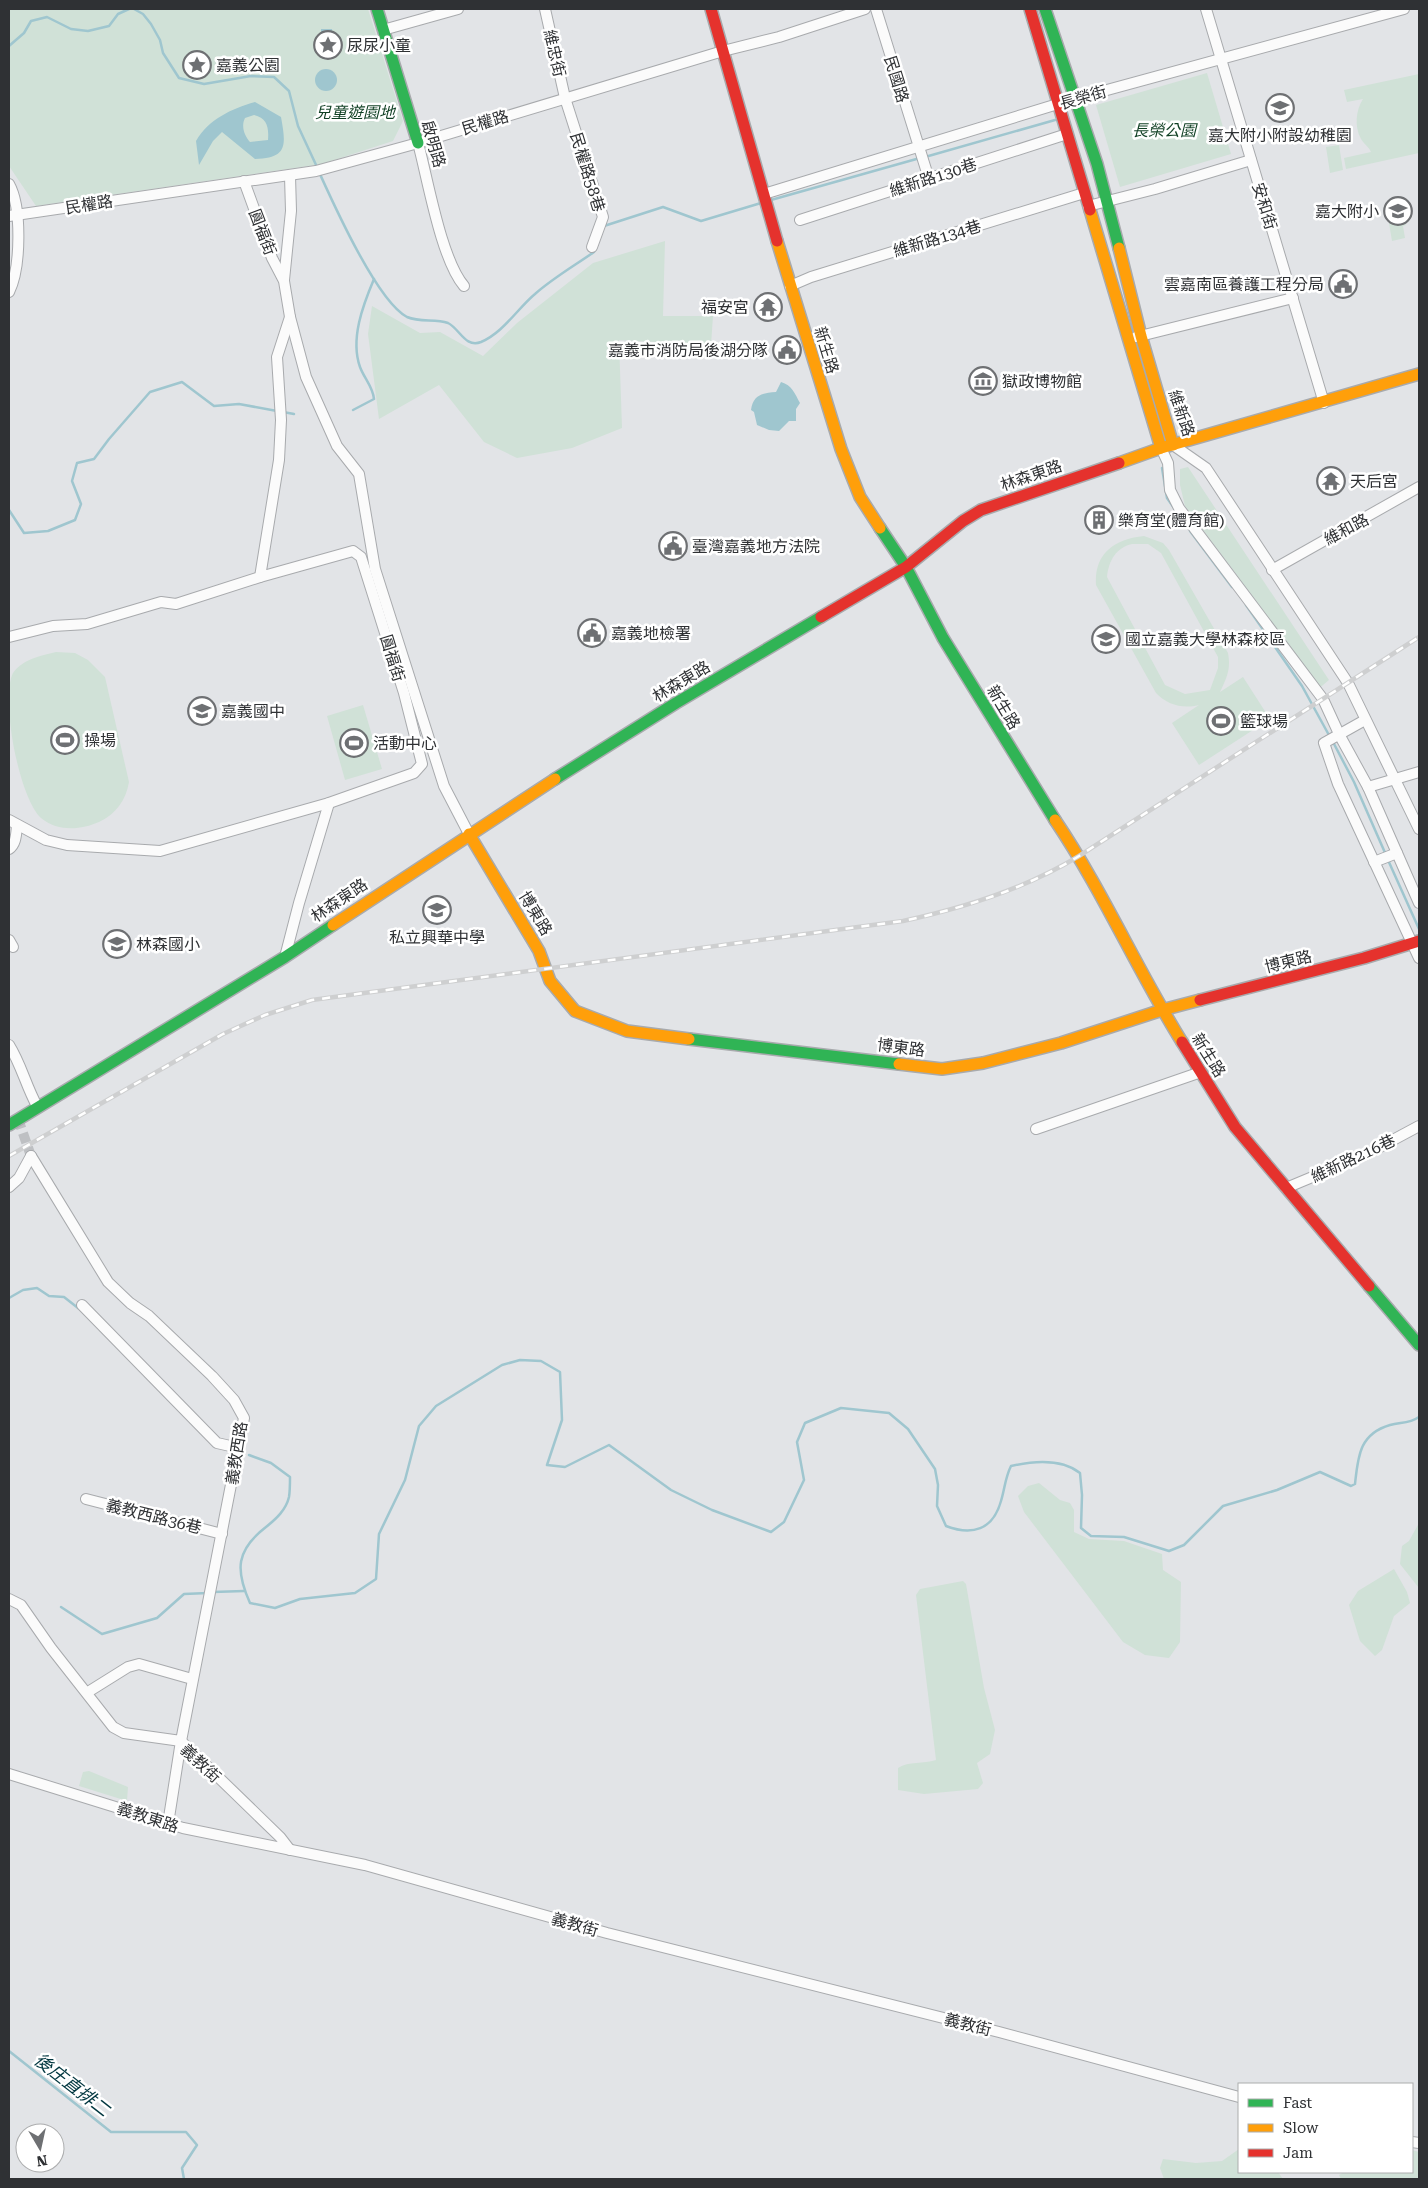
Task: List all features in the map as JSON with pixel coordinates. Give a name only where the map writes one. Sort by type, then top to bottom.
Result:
[{"type":"street","name":"啟明路","points":[[377,9],[418,143],[454,275],[464,286]]},
{"type":"street","points":[[383,30],[458,9]]},
{"type":"street","name":"維忠街","points":[[545,9],[565,98]]},
{"type":"street","name":"新生路","points":[[711,9],[790,286],[850,476],[860,497],[906,567],[944,638],[1026,777],[1079,856],[1162,1010],[1246,1142],[1419,1345]]},
{"type":"street","name":"民權路","points":[[13,216],[316,171],[418,143],[723,51],[779,37],[865,9]]},
{"type":"street","name":"民國路","points":[[876,9],[918,148],[929,178]]},
{"type":"street","name":"維新路","points":[[1030,9],[1060,104],[1084,193],[1161,448]]},
{"type":"street","name":"維新路","points":[[1045,9],[1097,164],[1141,336],[1173,445],[1206,468],[1348,683],[1393,779],[1419,829]]},
{"type":"street","name":"安和街","points":[[1206,9],[1324,403]]},
{"type":"street","name":"長榮街","points":[[766,199],[918,148],[1074,99],[1404,9]]},
{"type":"street","name":"民權路58巷","points":[[565,98],[603,218],[592,246]]},
{"type":"street","name":"維新路130巷","points":[[800,220],[1067,134]]},
{"type":"street","points":[[1088,206],[1251,160]]},
{"type":"street","name":"圓福街","points":[[290,176],[291,211],[284,281],[290,317],[306,377],[337,446],[359,474],[375,569],[444,786],[469,834]]},
{"type":"street","name":"圓福街","points":[[244,181],[272,258],[284,281]]},
{"type":"street","points":[[9,184],[16,195],[13,216],[19,236],[9,292]]},
{"type":"street","name":"維新路134巷","points":[[790,286],[811,277],[1084,193]]},
{"type":"street","points":[[1128,339],[1293,298]]},
{"type":"street","name":"圓福街","points":[[290,317],[277,358],[281,420],[279,460],[260,577],[353,552],[361,557],[380,612],[404,693],[422,764],[414,774],[329,803]]},
{"type":"street","name":"林森東路","points":[[9,1125],[36,1106],[148,1042],[285,957],[469,834],[676,703],[906,567],[963,521],[981,510],[1161,448],[1324,403],[1419,374]]},
{"type":"street","points":[[1161,448],[1168,463],[1170,490],[1179,508],[1323,700],[1368,787],[1419,903]]},
{"type":"street","name":"維和路","points":[[1272,570],[1419,487]]},
{"type":"street","points":[[9,637],[53,626],[87,624],[161,602],[176,604],[260,577]]},
{"type":"street","points":[[1365,720],[1340,736],[1324,743],[1338,784],[1374,862],[1416,942],[1419,958]]},
{"type":"street","points":[[1368,787],[1419,772]]},
{"type":"street","points":[[13,823],[46,840],[67,845],[160,851],[329,803]]},
{"type":"street","points":[[285,957],[329,803]]},
{"type":"street","points":[[9,849],[13,847],[16,838],[13,823]]},
{"type":"street","name":"博東路","points":[[469,834],[539,951],[550,981],[575,1011],[627,1031],[942,1069],[983,1063],[1052,1045],[1162,1010],[1364,958],[1416,942]]},
{"type":"street","points":[[1374,862],[1397,853]]},
{"type":"street","points":[[9,1045],[18,1060],[24,1081],[36,1106]]},
{"type":"street","points":[[1036,1129],[1201,1072]]},
{"type":"street","name":"維新路216巷","points":[[1286,1188],[1365,1155],[1419,1126]]},
{"type":"street","name":"義教西路","points":[[9,1188],[19,1178],[31,1156],[108,1282],[130,1303],[149,1316],[234,1400],[244,1418],[180,1741],[168,1824]]},
{"type":"street","points":[[82,1305],[160,1382],[218,1443],[239,1448]]},
{"type":"street","name":"義教西路36巷","points":[[86,1499],[222,1534]]},
{"type":"street","name":"義教街","points":[[9,1598],[21,1605],[51,1648],[88,1692],[113,1727],[124,1733],[180,1741],[280,1837],[290,1850],[365,1865],[607,1933],[999,2032],[1238,2097]]},
{"type":"street","points":[[88,1692],[128,1667],[139,1664],[192,1679]]},
{"type":"street","name":"義教東路","points":[[9,1774],[168,1824],[290,1850]]},
{"type":"green space","name":"嘉義公園","points":[[9,9],[368,9],[403,121],[393,141],[322,164],[36,206],[9,166]]},
{"type":"green space","name":"長榮公園","points":[[1207,73],[1231,154],[1120,187],[1096,105]]},
{"type":"green space","points":[[1419,74],[1419,153],[1346,169],[1344,158],[1371,152],[1361,139],[1357,129],[1357,113],[1363,99],[1347,102],[1344,90]]},
{"type":"green space","points":[[1339,145],[1343,170],[1330,173],[1326,147]]},
{"type":"green space","points":[[1402,207],[1406,225],[1403,226],[1405,238],[1392,241],[1387,211]]},
{"type":"green space","points":[[665,241],[663,316],[713,316],[711,345],[619,340],[622,428],[572,448],[517,458],[484,442],[439,385],[379,419],[368,334],[372,306],[420,333],[440,332],[483,356],[517,323],[593,263]]},
{"type":"green space","points":[[1188,467],[1329,680],[1317,690],[1266,614],[1185,506],[1180,485],[1180,469]]},
{"type":"green space","points":[[1144,536],[1163,543],[1169,550],[1228,653],[1228,673],[1220,692],[1243,677],[1270,719],[1199,765],[1172,723],[1199,705],[1176,705],[1156,693],[1096,585],[1096,574],[1102,557],[1115,545]],"holes":[[[1132,544],[1148,544],[1161,553],[1218,657],[1218,668],[1210,690],[1185,694],[1165,685],[1107,577],[1114,556],[1122,548]]]},
{"type":"green space","name":"操場","points":[[56,652],[75,653],[88,660],[105,677],[129,782],[123,800],[115,811],[105,819],[85,827],[62,828],[48,823],[41,818],[33,807],[19,770],[10,725],[9,703],[13,673],[27,661]]},
{"type":"green space","name":"活動中心","points":[[363,705],[382,769],[345,780],[327,716]]},
{"type":"green space","points":[[1039,1483],[1060,1500],[1070,1503],[1074,1510],[1074,1532],[1089,1539],[1124,1541],[1162,1554],[1163,1570],[1181,1582],[1180,1642],[1169,1658],[1145,1655],[1123,1642],[1024,1512],[1018,1496],[1028,1486]]},
{"type":"green space","points":[[1419,1523],[1419,1588],[1400,1564],[1402,1546],[1409,1541]]},
{"type":"green space","points":[[1394,1569],[1407,1592],[1410,1603],[1394,1616],[1382,1650],[1375,1656],[1360,1641],[1349,1605],[1358,1591]]},
{"type":"green space","points":[[963,1581],[966,1584],[984,1688],[995,1730],[990,1754],[977,1763],[983,1783],[978,1789],[924,1794],[898,1790],[898,1768],[907,1764],[936,1760],[916,1595],[920,1589]]},
{"type":"green space","points":[[89,1771],[128,1787],[127,1801],[79,1786],[83,1772]]},
{"type":"green space","points":[[1238,2150],[1238,2173],[1279,2173],[1283,2179],[1164,2179],[1160,2168],[1163,2159],[1196,2163],[1222,2161]]},
{"type":"green space","points":[[1413,2150],[1419,2152],[1419,2179],[1341,2179],[1339,2175],[1342,2173],[1413,2173]]},
{"type":"water","points":[[321,29],[332,29],[333,48],[321,49]]},
{"type":"water","points":[[326,69],[334,72],[337,80],[334,88],[326,91],[318,88],[315,80],[318,72]]},
{"type":"water","points":[[255,102],[281,117],[284,142],[279,153],[266,158],[255,159],[222,132],[213,141],[199,165],[196,141],[201,133],[221,116]],"holes":[[[254,115],[258,116],[266,124],[268,140],[250,142],[246,136],[243,124],[245,118]]]},
{"type":"water","points":[[781,382],[791,388],[800,403],[796,409],[796,421],[789,421],[779,431],[769,430],[757,425],[754,412],[751,410],[752,405],[759,396],[776,392]]},
{"type":"waterway","points":[[9,46],[24,33],[31,21],[47,17],[71,29],[88,31],[109,26],[118,14],[129,9]]},
{"type":"waterway","points":[[134,9],[143,14],[151,24],[160,40],[163,53],[179,78],[204,84],[251,76],[274,77],[289,91],[298,126],[317,167]]},
{"type":"waterway","points":[[925,157],[1055,120]]},
{"type":"waterway","points":[[771,200],[920,158]]},
{"type":"waterway","points":[[319,172],[357,251],[395,308],[412,319],[448,323],[471,342],[481,342],[496,333],[535,294],[556,277],[594,252],[595,249]]},
{"type":"waterway","points":[[604,226],[663,207],[701,221],[761,203]]},
{"type":"waterway","points":[[353,410],[374,399],[372,390],[360,367],[356,345],[359,322],[374,279]]},
{"type":"waterway","points":[[9,510],[24,533],[48,531],[75,520],[81,504],[72,481],[77,463],[94,459],[150,392],[182,382],[214,406],[239,404],[277,411]]},
{"type":"waterway","points":[[283,412],[294,414]]},
{"type":"waterway","points":[[1162,468],[1167,498],[1174,508]]},
{"type":"waterway","points":[[1190,531],[1232,587]]},
{"type":"waterway","points":[[1246,605],[1302,686],[1330,737]]},
{"type":"waterway","points":[[1333,742],[1354,782],[1386,855]]},
{"type":"waterway","points":[[1388,860],[1419,929]]},
{"type":"waterway","points":[[9,1298],[23,1290],[37,1288],[49,1296],[64,1297],[78,1308]]},
{"type":"waterway","points":[[249,1455],[271,1463],[290,1477],[290,1490],[286,1506],[249,1544],[241,1561],[242,1580],[250,1603],[275,1608],[300,1599],[355,1593],[376,1579],[379,1534],[405,1480],[419,1426],[436,1406],[502,1365],[520,1360],[541,1361],[560,1372],[562,1420],[547,1465],[565,1467],[609,1445],[671,1490],[712,1510],[771,1532],[784,1522],[804,1480],[797,1442],[805,1423],[841,1408],[889,1413],[908,1429],[935,1469],[938,1485],[937,1506],[946,1526],[956,1529],[973,1530],[980,1528],[993,1519],[1011,1466],[1037,1462],[1056,1463],[1072,1468],[1080,1473],[1082,1495],[1081,1528],[1091,1536],[1124,1537],[1169,1551],[1184,1545],[1223,1506],[1277,1490],[1320,1472],[1351,1486],[1355,1484],[1359,1456],[1366,1441],[1372,1434],[1390,1425],[1408,1422],[1419,1417]]},
{"type":"waterway","points":[[213,1592],[244,1591]]},
{"type":"waterway","points":[[61,1607],[102,1634],[157,1618],[184,1594],[208,1593]]},
{"type":"waterway","name":"後庄直排二","points":[[9,2051],[111,2132],[186,2132],[197,2145],[182,2168],[184,2179]]},
{"type":"tunnel","points":[[18,1119],[31,1156]]},
{"type":"railway","points":[[9,1156],[223,1034],[265,1015],[312,1000],[903,921],[949,910],[1016,888],[1079,856],[1419,637]]},
{"type":"traffic: fast","points":[[377,9],[418,143]]},
{"type":"traffic: fast","points":[[1045,9],[1097,164],[1119,248]]},
{"type":"traffic: fast","points":[[880,528],[906,567],[943,638],[1055,820]]},
{"type":"traffic: fast","points":[[555,779],[676,703],[821,617]]},
{"type":"traffic: fast","points":[[9,1125],[285,957],[333,925]]},
{"type":"traffic: fast","points":[[689,1039],[899,1064]]},
{"type":"traffic: fast","points":[[1369,1286],[1419,1345]]},
{"type":"traffic: slow","points":[[1090,210],[1161,448]]},
{"type":"traffic: slow","points":[[777,241],[841,449],[860,497],[880,528]]},
{"type":"traffic: slow","points":[[1119,248],[1141,336],[1173,445]]},
{"type":"traffic: slow","points":[[1119,463],[1161,448],[1419,374]]},
{"type":"traffic: slow","points":[[333,925],[555,779]]},
{"type":"traffic: slow","points":[[1055,820],[1089,875],[1182,1042]]},
{"type":"traffic: slow","points":[[469,834],[539,951],[550,981],[575,1011],[627,1031],[689,1039]]},
{"type":"traffic: slow","points":[[899,1064],[942,1069],[983,1063],[1061,1043],[1162,1010],[1200,1000]]},
{"type":"traffic: jam","points":[[711,9],[777,241]]},
{"type":"traffic: jam","points":[[1030,9],[1090,210]]},
{"type":"traffic: jam","points":[[821,617],[906,567],[963,521],[981,510],[1119,463]]},
{"type":"traffic: jam","points":[[1200,1000],[1364,958],[1419,941]]},
{"type":"traffic: jam","points":[[1182,1042],[1235,1127],[1369,1286]]},
{"type":"place","name":"尿尿小童","points":[[328,45]]},
{"type":"place","name":"嘉義公園","points":[[197,65]]},
{"type":"place","name":"嘉大附小附設幼稚園","points":[[1280,108]]},
{"type":"place","name":"嘉大附小","points":[[1398,211]]},
{"type":"place","name":"雲嘉南區養護工程分局","points":[[1343,284]]},
{"type":"place","name":"福安宮","points":[[768,307]]},
{"type":"place","name":"嘉義市消防局後湖分隊","points":[[787,350]]},
{"type":"place","name":"獄政博物館","points":[[983,381]]},
{"type":"place","name":"天后宮","points":[[1331,481]]},
{"type":"place","name":"樂育堂(體育館)","points":[[1099,520]]},
{"type":"place","name":"臺灣嘉義地方法院","points":[[673,546]]},
{"type":"place","name":"嘉義地檢署","points":[[592,633]]},
{"type":"place","name":"國立嘉義大學林森校區","points":[[1106,639]]},
{"type":"place","name":"嘉義國中","points":[[202,711]]},
{"type":"place","name":"籃球場","points":[[1221,721]]},
{"type":"place","name":"操場","points":[[65,740]]},
{"type":"place","name":"活動中心","points":[[354,743]]},
{"type":"place","name":"私立興華中學","points":[[437,910]]},
{"type":"place","name":"林森國小","points":[[117,944]]},
{"type":"park label","name":"兒童遊園地","points":[[355,112]]}]
